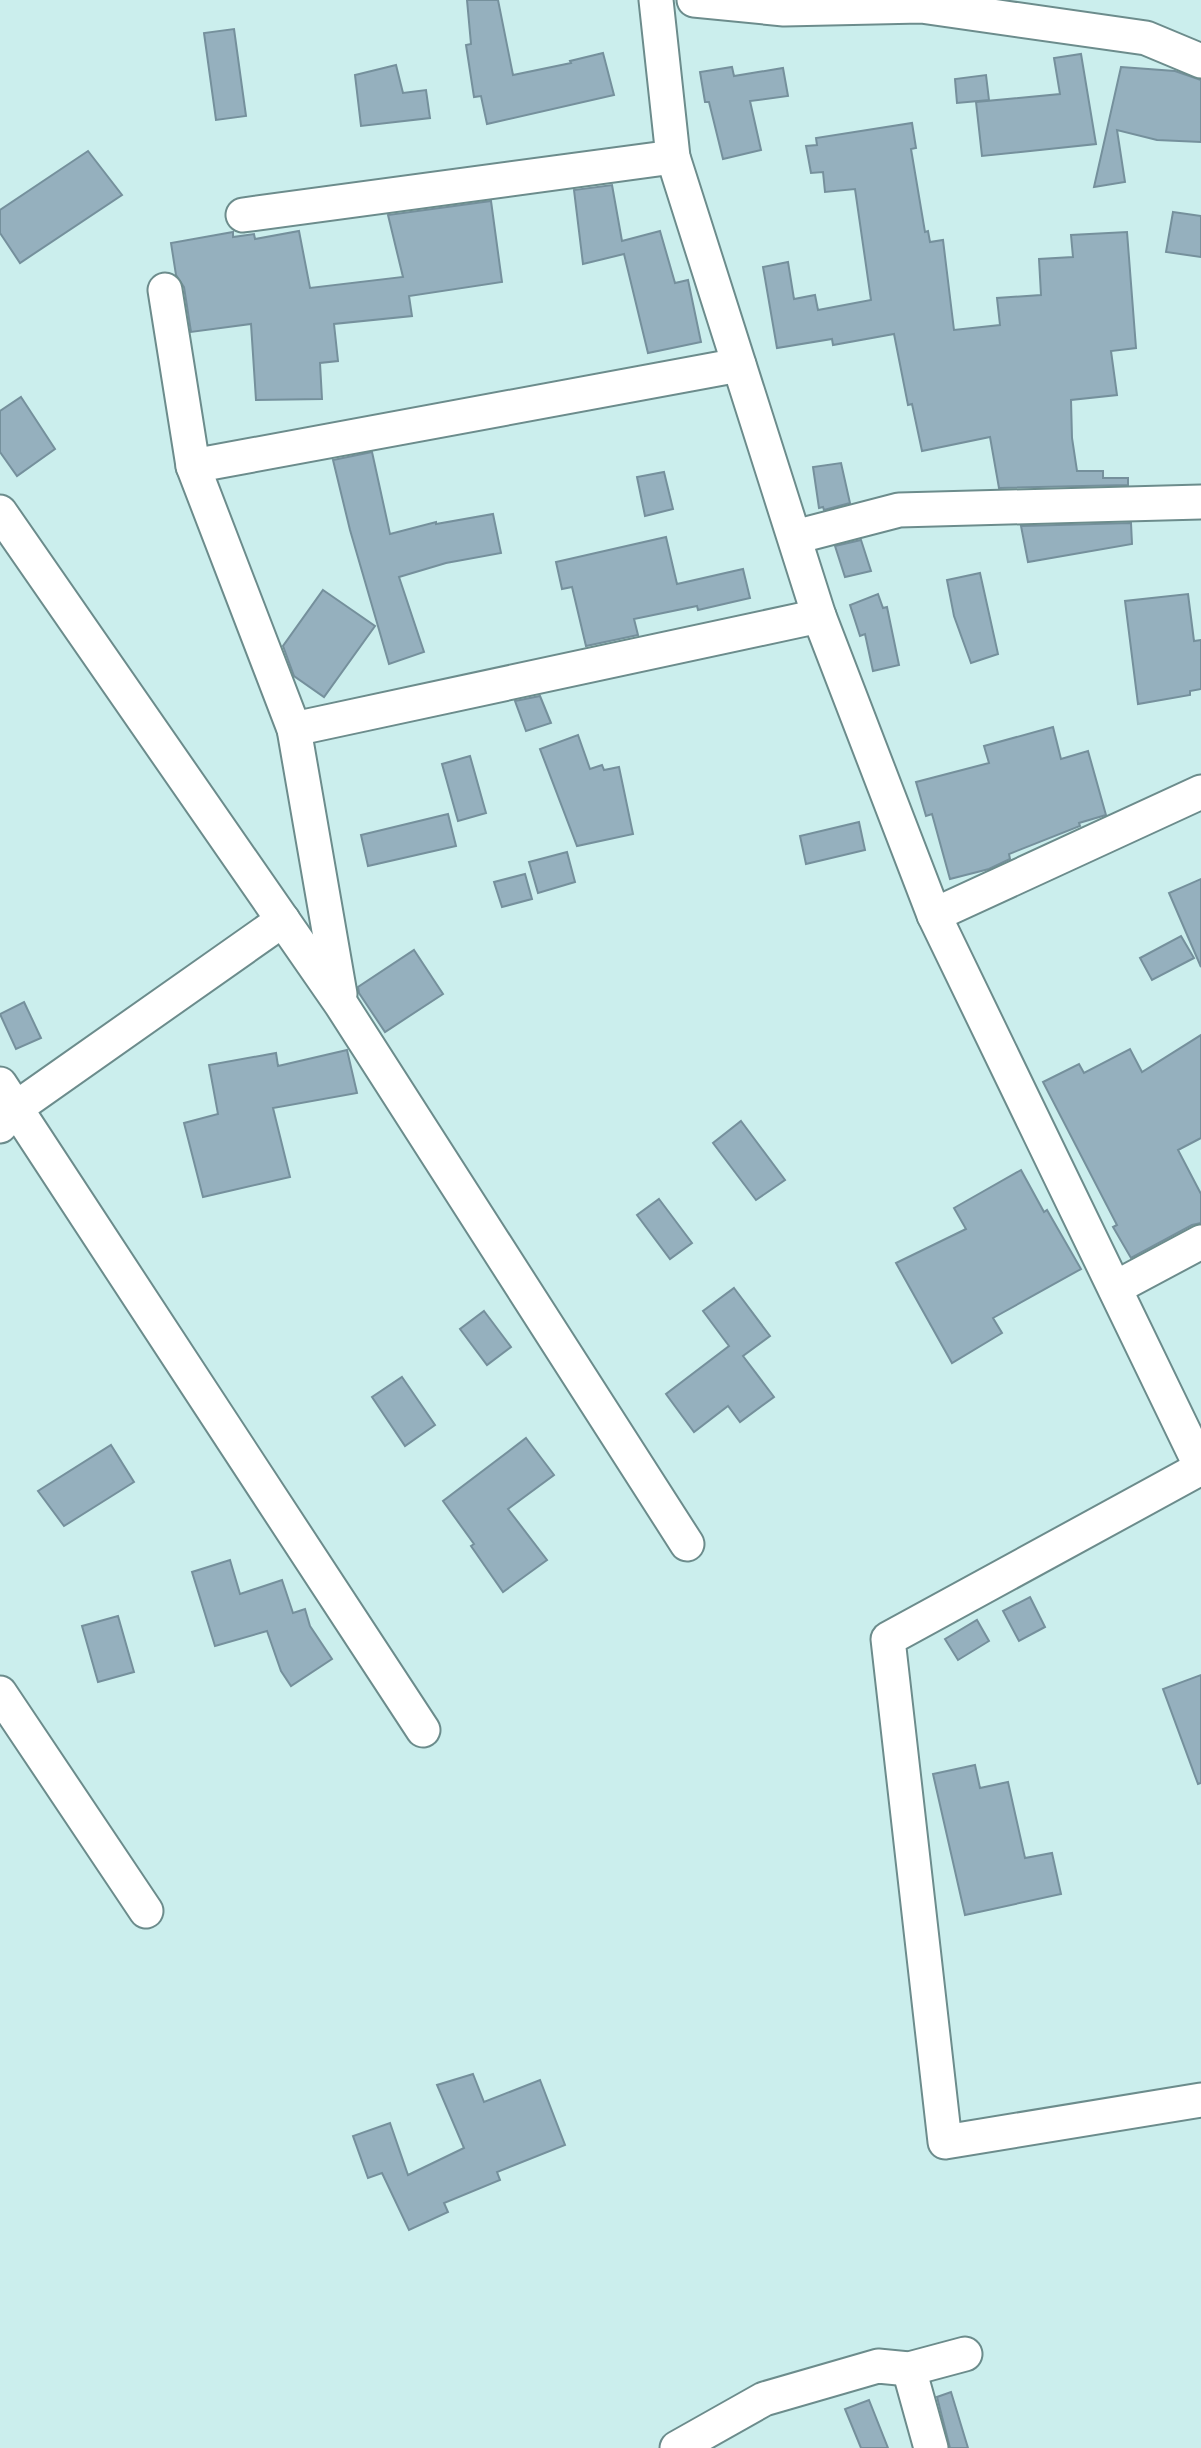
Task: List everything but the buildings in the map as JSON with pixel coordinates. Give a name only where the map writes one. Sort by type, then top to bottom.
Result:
[{"type":"street","points":[[656,0],[673,157],[819,616],[934,915],[1201,1468],[888,1639],[945,2142],[1201,2100]]},
{"type":"street","points":[[694,0],[921,6],[1146,37],[1201,61]]},
{"type":"street","points":[[243,215],[673,157]]},
{"type":"street","points":[[164,290],[192,466],[294,729],[341,1004]]},
{"type":"street","points":[[192,466],[739,365]]},
{"type":"street","points":[[795,537],[899,510],[1201,502]]},
{"type":"street","points":[[0,512],[341,1004],[687,1544]]},
{"type":"street","points":[[294,729],[819,616]]},
{"type":"street","points":[[934,915],[1201,792]]},
{"type":"street","points":[[283,920],[5,1106],[423,1730]]},
{"type":"street","points":[[1115,1288],[1201,1242]]},
{"type":"street","points":[[0,1693],[146,1911]]},
{"type":"street","points":[[677,2448],[764,2399],[878,2366],[909,2369],[965,2354]]},
{"type":"street","points":[[909,2369],[931,2448]]}]
